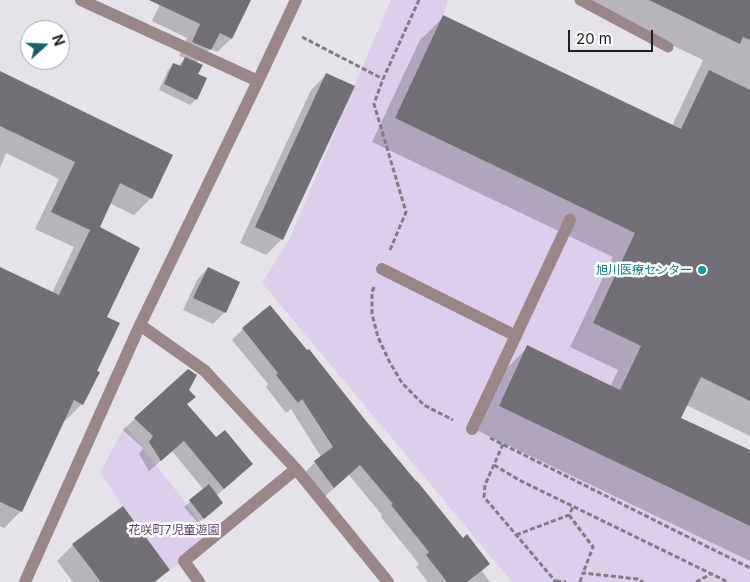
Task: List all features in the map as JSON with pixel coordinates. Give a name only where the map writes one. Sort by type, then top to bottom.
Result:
[{"type":"street","points":[[82,0],[258,81]]},
{"type":"street","points":[[25,582],[140,325],[296,0]]},
{"type":"street","points":[[472,429],[570,220]]},
{"type":"street","points":[[382,269],[516,336]]},
{"type":"street","points":[[140,325],[205,371],[296,469],[388,582]]},
{"type":"street","points":[[199,582],[184,561],[296,469]]},
{"type":"lane","points":[[580,0],[668,47]]},
{"type":"path","points":[[283,28],[383,79]]},
{"type":"path","points":[[503,444],[485,485],[484,497],[555,582],[566,582]]},
{"type":"path","points":[[494,465],[519,480],[728,582]]},
{"type":"path","points":[[516,535],[569,515],[573,507]]},
{"type":"path","points":[[569,515],[593,547],[580,582]]},
{"type":"path","points":[[583,573],[638,579],[643,582]]},
{"type":"path","points":[[696,582],[711,574]]},
{"type":"green space","points":[[391,0],[448,0],[443,15],[395,118],[650,240],[622,262],[593,323],[641,346],[620,390],[527,345],[499,406],[750,526],[750,582],[512,582],[262,283],[290,238]]},
{"type":"green space","name":"花咲町7児童遊園","points":[[125,425],[213,538],[170,570],[100,473]]},
{"type":"building","points":[[149,0],[251,0],[232,39],[220,33],[211,50],[192,42],[200,24]]},
{"type":"building","points":[[649,0],[750,0],[750,40],[743,37],[740,44]]},
{"type":"building","name":"旭川医療センター","points":[[443,15],[681,129],[709,70],[750,90],[750,401],[701,377],[681,418],[750,450],[750,526],[499,406],[527,345],[620,390],[641,346],[593,323],[635,233],[395,118]]},
{"type":"building","points":[[185,57],[203,65],[198,74],[207,78],[197,100],[164,84],[173,63],[181,66]]},
{"type":"building","points":[[0,71],[173,155],[152,199],[120,183],[100,227],[140,248],[107,317],[120,323],[97,371],[100,372],[83,405],[74,400],[22,512],[0,502],[0,267],[59,295],[90,230],[51,212],[75,162],[0,126]]},
{"type":"building","points":[[326,73],[355,86],[283,240],[255,227]]},
{"type":"building","points":[[208,267],[240,282],[226,313],[193,298]]},
{"type":"building","points":[[270,305],[307,350],[309,349],[463,538],[467,534],[490,564],[467,582],[447,582],[426,555],[429,552],[391,505],[393,504],[360,465],[334,488],[314,461],[333,447],[302,399],[298,403],[276,375],[278,373],[242,328]]},
{"type":"building","points":[[188,369],[197,375],[189,390],[196,397],[187,404],[216,437],[225,430],[253,464],[224,489],[184,441],[161,461],[149,442],[153,436],[134,418]]},
{"type":"building","points":[[209,484],[223,503],[204,519],[189,500]]},
{"type":"building","points":[[123,506],[170,570],[154,582],[101,582],[72,544]]},
{"type":"place","name":"旭川医療センター","points":[[702,270]]}]
